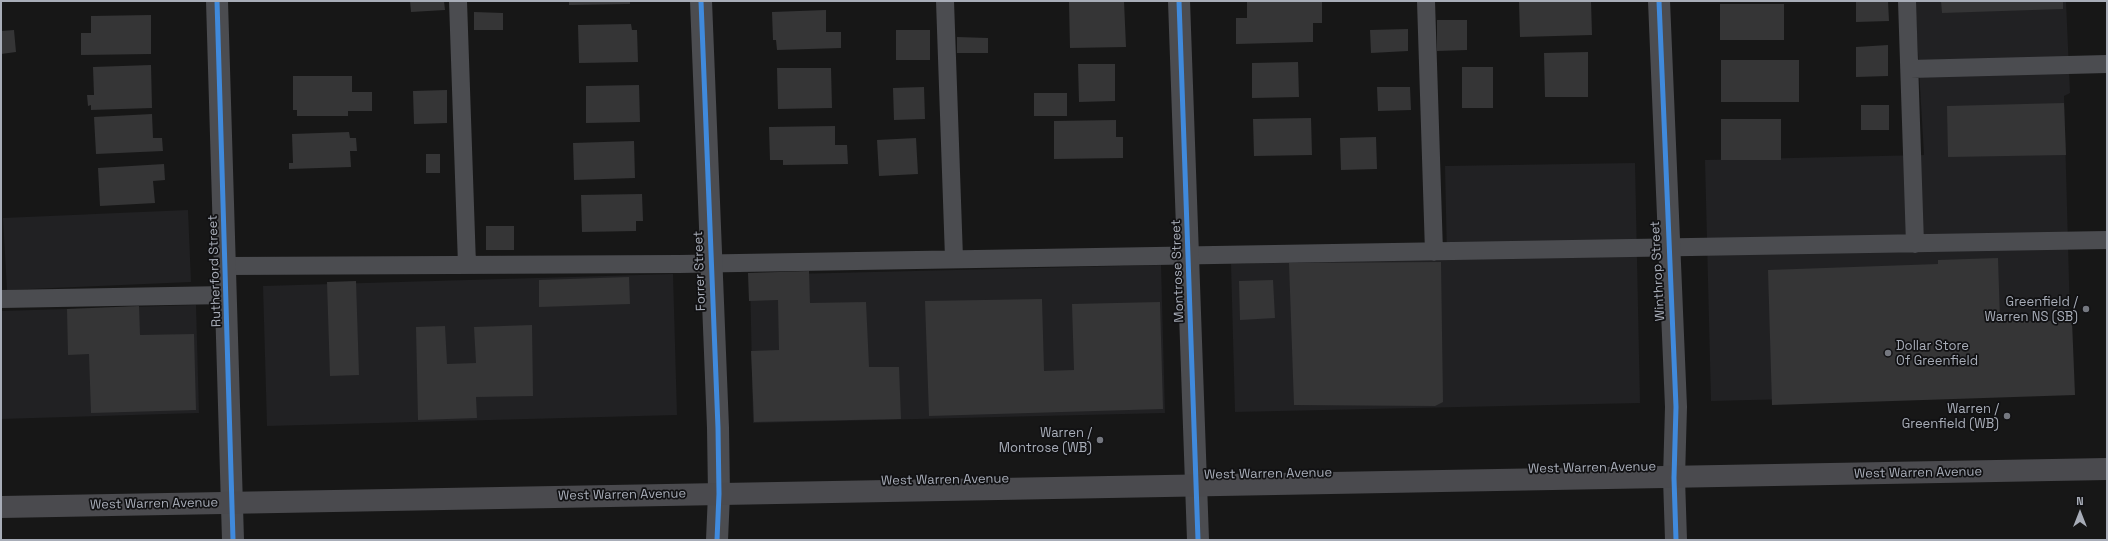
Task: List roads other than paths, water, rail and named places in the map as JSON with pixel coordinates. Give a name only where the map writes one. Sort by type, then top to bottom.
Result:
[{"type":"main road","name":"West Warren Avenue","points":[[1,507],[2107,469]]},
{"type":"street","name":"Rutherford Street","points":[[217,1],[227,295],[233,540]]},
{"type":"street","name":"Forrer Street","points":[[701,1],[719,494],[717,540]]},
{"type":"street","name":"Montrose Street","points":[[1179,1],[1198,540]]},
{"type":"street","name":"Winthrop Street","points":[[1659,1],[1668,248],[1676,407],[1674,478],[1676,540]]},
{"type":"lane","points":[[458,1],[467,265]]},
{"type":"lane","points":[[945,1],[954,258]]},
{"type":"lane","points":[[1426,1],[1434,252]]},
{"type":"lane","points":[[1907,1],[1915,244]]},
{"type":"lane","points":[[1910,69],[2107,64]]},
{"type":"lane","points":[[226,266],[711,262],[1434,252],[2107,240]]},
{"type":"lane","points":[[1,299],[227,295]]},
{"type":"place","name":"Greenfield / Warren NS (SB)","points":[[2086,309]]},
{"type":"place","name":"Dollar Store Of Greenfield","points":[[1888,353]]},
{"type":"place","name":"Warren / Greenfield (WB)","points":[[2007,416]]},
{"type":"place","name":"Warren / Montrose (WB)","points":[[1100,440]]}]
